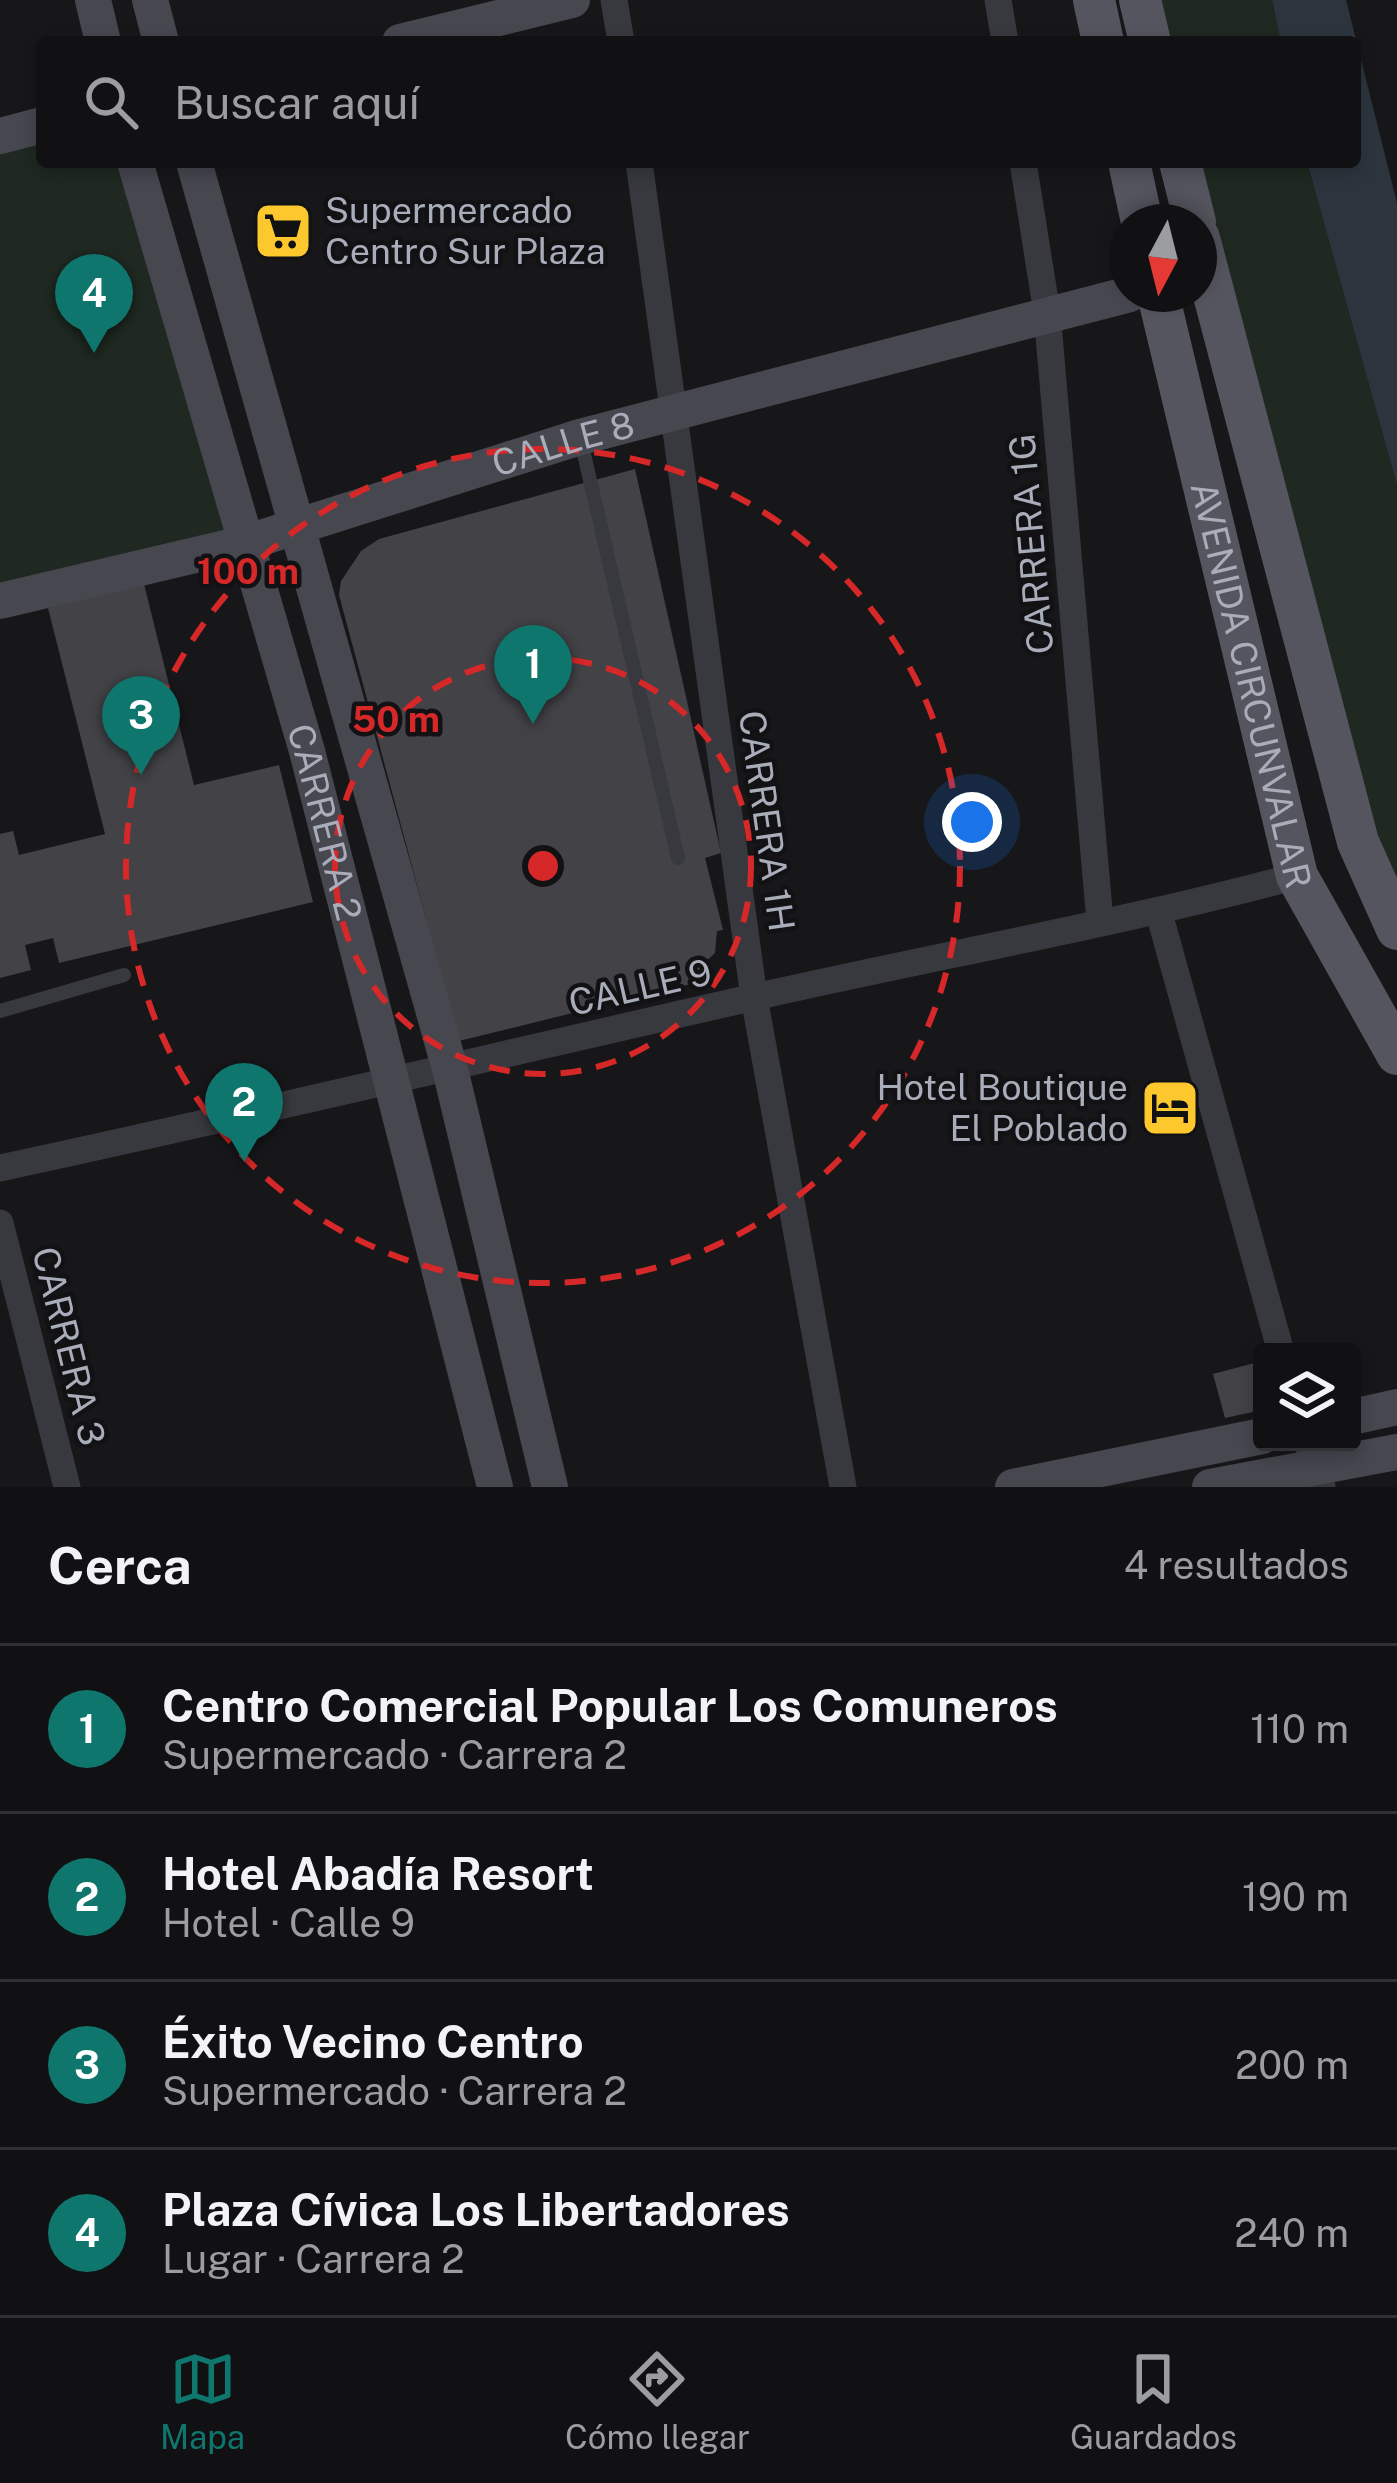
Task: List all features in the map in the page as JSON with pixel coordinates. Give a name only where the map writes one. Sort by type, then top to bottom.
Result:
[{"type":"main road","points":[[93,0],[102,36]]},
{"type":"main road","points":[[150,0],[159,36]]},
{"type":"main road","points":[[425,36],[572,0]]},
{"type":"main road","points":[[1094,0],[1102,36]]},
{"type":"main road","points":[[1140,0],[1149,36]]},
{"type":"main road","points":[[0,136],[36,127]]},
{"type":"main road","name":"CARRERA 2","points":[[137,168],[242,544],[307,751],[495,1487]]},
{"type":"main road","name":"CARRERA 2","points":[[196,168],[449,1069],[550,1487]]},
{"type":"main road","points":[[1130,168],[1138,204]]},
{"type":"main road","points":[[1182,168],[1190,204]]},
{"type":"main road","name":"CALLE 8","points":[[0,601],[242,544],[580,437],[1109,299]]},
{"type":"main road","name":"AVENIDA CIRCUNVALAR","points":[[1217,306],[1358,842],[1397,929]]},
{"type":"main road","name":"AVENIDA CIRCUNVALAR","points":[[1162,312],[1297,876],[1397,1054]]},
{"type":"main road","points":[[1361,1415],[1397,1408]]},
{"type":"main road","points":[[1013,1487],[1253,1438]]},
{"type":"main road","points":[[1210,1487],[1397,1452]]},
{"type":"street","points":[[614,0],[620,36]]},
{"type":"street","points":[[998,0],[1004,36]]},
{"type":"street","name":"CARRERA 1H","points":[[640,168],[754,997],[843,1487]]},
{"type":"street","name":"CARRERA 1G","points":[[1024,168],[1047,313],[1100,922]]},
{"type":"street","name":"CALLE 9","points":[[0,1168],[390,1085],[754,997],[1159,913],[1297,876]]},
{"type":"street","points":[[1159,913],[1278,1343]]},
{"type":"street","name":"CARRERA 3","points":[[0,1223],[68,1487]]},
{"type":"lane","points":[[580,437],[678,858]]},
{"type":"lane","points":[[0,1011],[124,975]]},
{"type":"shaded area","points":[[1140,0],[1272,0],[1280,36],[1149,36]]},
{"type":"shaded area","points":[[1272,0],[1346,0],[1355,36],[1280,36]]},
{"type":"shaded area","points":[[1361,60],[1397,203],[1397,485],[1309,168],[1361,168]]},
{"type":"shaded area","points":[[36,127],[36,168],[137,168],[242,544],[0,601],[0,136]]},
{"type":"shaded area","points":[[1182,168],[1309,168],[1397,485],[1397,929],[1217,293],[1217,204],[1192,204]]},
{"type":"building","points":[[635,469],[721,853],[705,858],[723,930],[717,931],[715,953],[700,967],[703,981],[459,1041],[339,595],[341,581],[361,551],[379,539]]},
{"type":"building","points":[[144,584],[194,785],[279,765],[313,902],[59,963],[53,938],[25,945],[31,970],[0,978],[0,834],[13,831],[19,855],[105,834],[48,608]]},
{"type":"building","points":[[1253,1363],[1253,1412],[1225,1418],[1213,1374]]},
{"type":"place","name":"Supermercado Centro Sur Plaza","points":[[283,231]]},
{"type":"place","name":"Plaza Cívica Los Libertadores","points":[[94,353]]},
{"type":"place","name":"Centro Comercial Popular Los Comuneros","points":[[533,724]]},
{"type":"place","name":"Éxito Vecino Centro","points":[[141,775]]},
{"type":"place","name":"Hotel Boutique El Poblado","points":[[1170,1108]]},
{"type":"place","name":"Hotel Abadía Resort","points":[[244,1162]]}]
